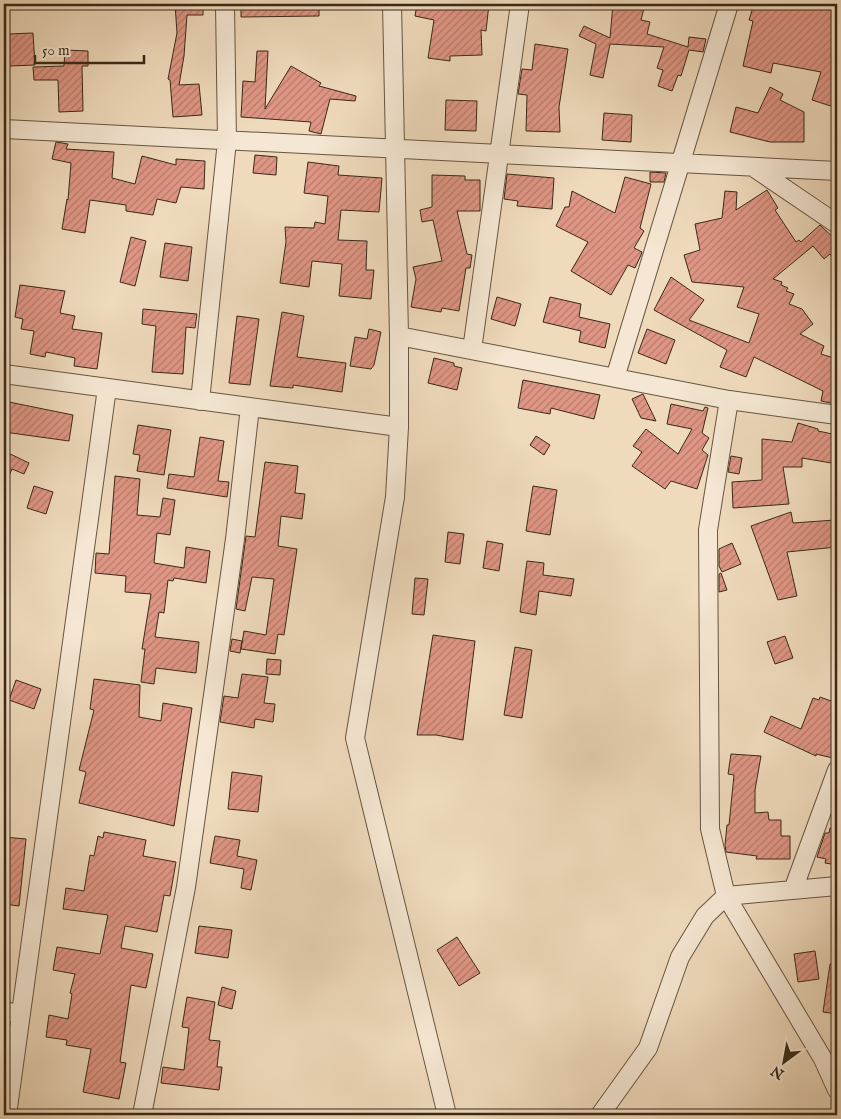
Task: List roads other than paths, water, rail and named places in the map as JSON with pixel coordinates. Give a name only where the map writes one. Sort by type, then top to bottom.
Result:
[{"type":"street","points":[[200,400],[226,141],[225,4]]},
{"type":"street","points":[[392,4],[399,336],[399,427],[395,497],[355,738],[447,1115]]},
{"type":"street","points":[[472,350],[520,4]]},
{"type":"street","points":[[615,378],[729,4]]},
{"type":"street","points":[[4,129],[837,171]]},
{"type":"street","points":[[751,166],[837,224]]},
{"type":"street","points":[[399,336],[729,400],[837,416]]},
{"type":"street","points":[[4,374],[399,427]]},
{"type":"street","points":[[7,1115],[12,1013],[107,388]]},
{"type":"street","points":[[729,400],[708,530],[710,829],[726,896],[830,1059],[837,1090]]},
{"type":"street","points":[[142,1115],[186,887],[235,539],[250,407]]},
{"type":"street","points":[[793,890],[837,770]]},
{"type":"street","points":[[600,1115],[648,1048],[680,958],[705,916],[726,896],[837,886]]}]
